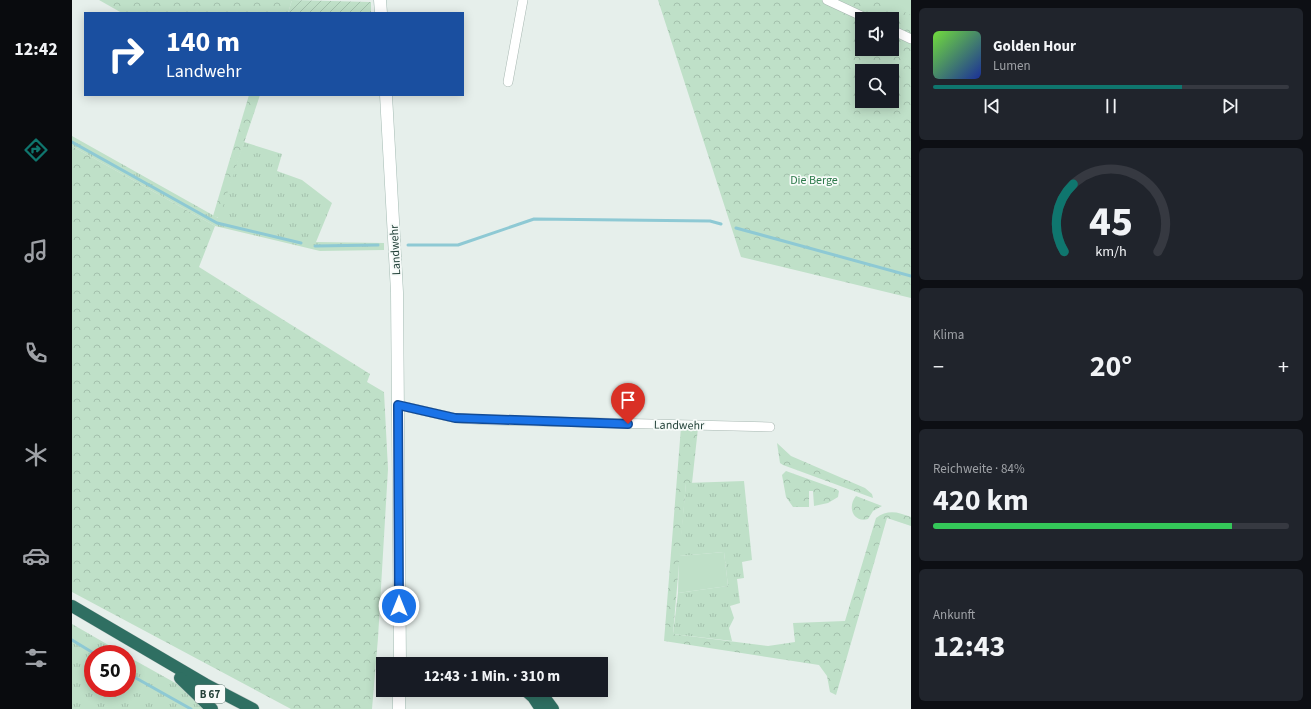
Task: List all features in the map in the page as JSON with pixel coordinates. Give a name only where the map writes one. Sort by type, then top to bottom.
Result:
[{"type":"highway","name":"B 67","points":[[72,606],[205,684],[253,709]]},
{"type":"highway","name":"B 67","points":[[72,614],[180,678],[239,709]]},
{"type":"highway","points":[[180,678],[212,709]]},
{"type":"highway","points":[[533,697],[541,709]]},
{"type":"highway","points":[[544,697],[553,709]]},
{"type":"main road","points":[[380,0],[381,12]]},
{"type":"main road","name":"Landwehr","points":[[386,96],[397,292],[400,657]]},
{"type":"main road","points":[[399,697],[399,709]]},
{"type":"street","points":[[508,82],[523,0]]},
{"type":"street","points":[[827,0],[855,13]]},
{"type":"street","points":[[899,33],[911,39]]},
{"type":"street","name":"Landwehr","points":[[398,405],[435,415],[487,420],[770,427]]},
{"type":"green space","points":[[99,0],[292,0],[288,12],[120,12]]},
{"type":"green space","points":[[292,0],[371,2],[371,12],[288,12]]},
{"type":"green space","name":"Die Berge","points":[[658,0],[911,0],[911,298],[741,257]]},
{"type":"green space","points":[[878,0],[911,0],[911,15]]},
{"type":"green space","points":[[249,96],[260,96],[219,218],[213,216]]},
{"type":"green space","points":[[72,136],[218,218],[244,142],[282,154],[277,171],[302,180],[332,203],[316,242],[384,243],[384,250],[320,251],[215,226],[72,146]]},
{"type":"green space","points":[[72,146],[215,226],[199,267],[370,374],[367,382],[384,392],[388,469],[378,638],[372,709],[291,709],[72,592]]},
{"type":"green space","points":[[681,427],[698,428],[692,483],[686,483],[673,634],[768,646],[795,642],[793,623],[845,621],[876,518],[889,512],[911,517],[911,526],[887,518],[836,695],[830,692],[827,676],[819,665],[664,641]]},
{"type":"green space","points":[[777,443],[791,456],[865,488],[872,494],[873,498],[783,465],[780,463]]},
{"type":"green space","points":[[786,471],[836,489],[839,491],[838,497],[828,503],[814,506],[813,491],[809,491],[809,507],[793,507],[786,497],[782,475]]},
{"type":"green space","points":[[744,481],[752,560],[742,562],[744,578],[737,579],[740,603],[730,606],[734,618],[729,628],[732,641],[673,634],[678,593],[728,586],[724,552],[679,556],[686,483]]},
{"type":"green space","points":[[856,496],[882,506],[873,511],[868,519],[859,519],[855,516],[852,509],[853,500]]},
{"type":"green space","points":[[724,552],[728,586],[678,593],[679,556]]},
{"type":"green space","points":[[72,624],[108,645],[84,645],[84,697],[136,697],[136,661],[179,685],[205,709],[72,709]]},
{"type":"waterway","points":[[72,142],[217,223],[301,243]]},
{"type":"waterway","points":[[408,245],[458,245],[534,219],[710,221],[721,224]]},
{"type":"waterway","points":[[736,228],[911,276]]},
{"type":"waterway","points":[[315,246],[378,245]]},
{"type":"waterway","points":[[72,640],[84,647]]},
{"type":"waterway","points":[[136,678],[191,709]]},
{"type":"route","points":[[399,606],[398,405],[435,415],[455,418],[628,424]]}]
